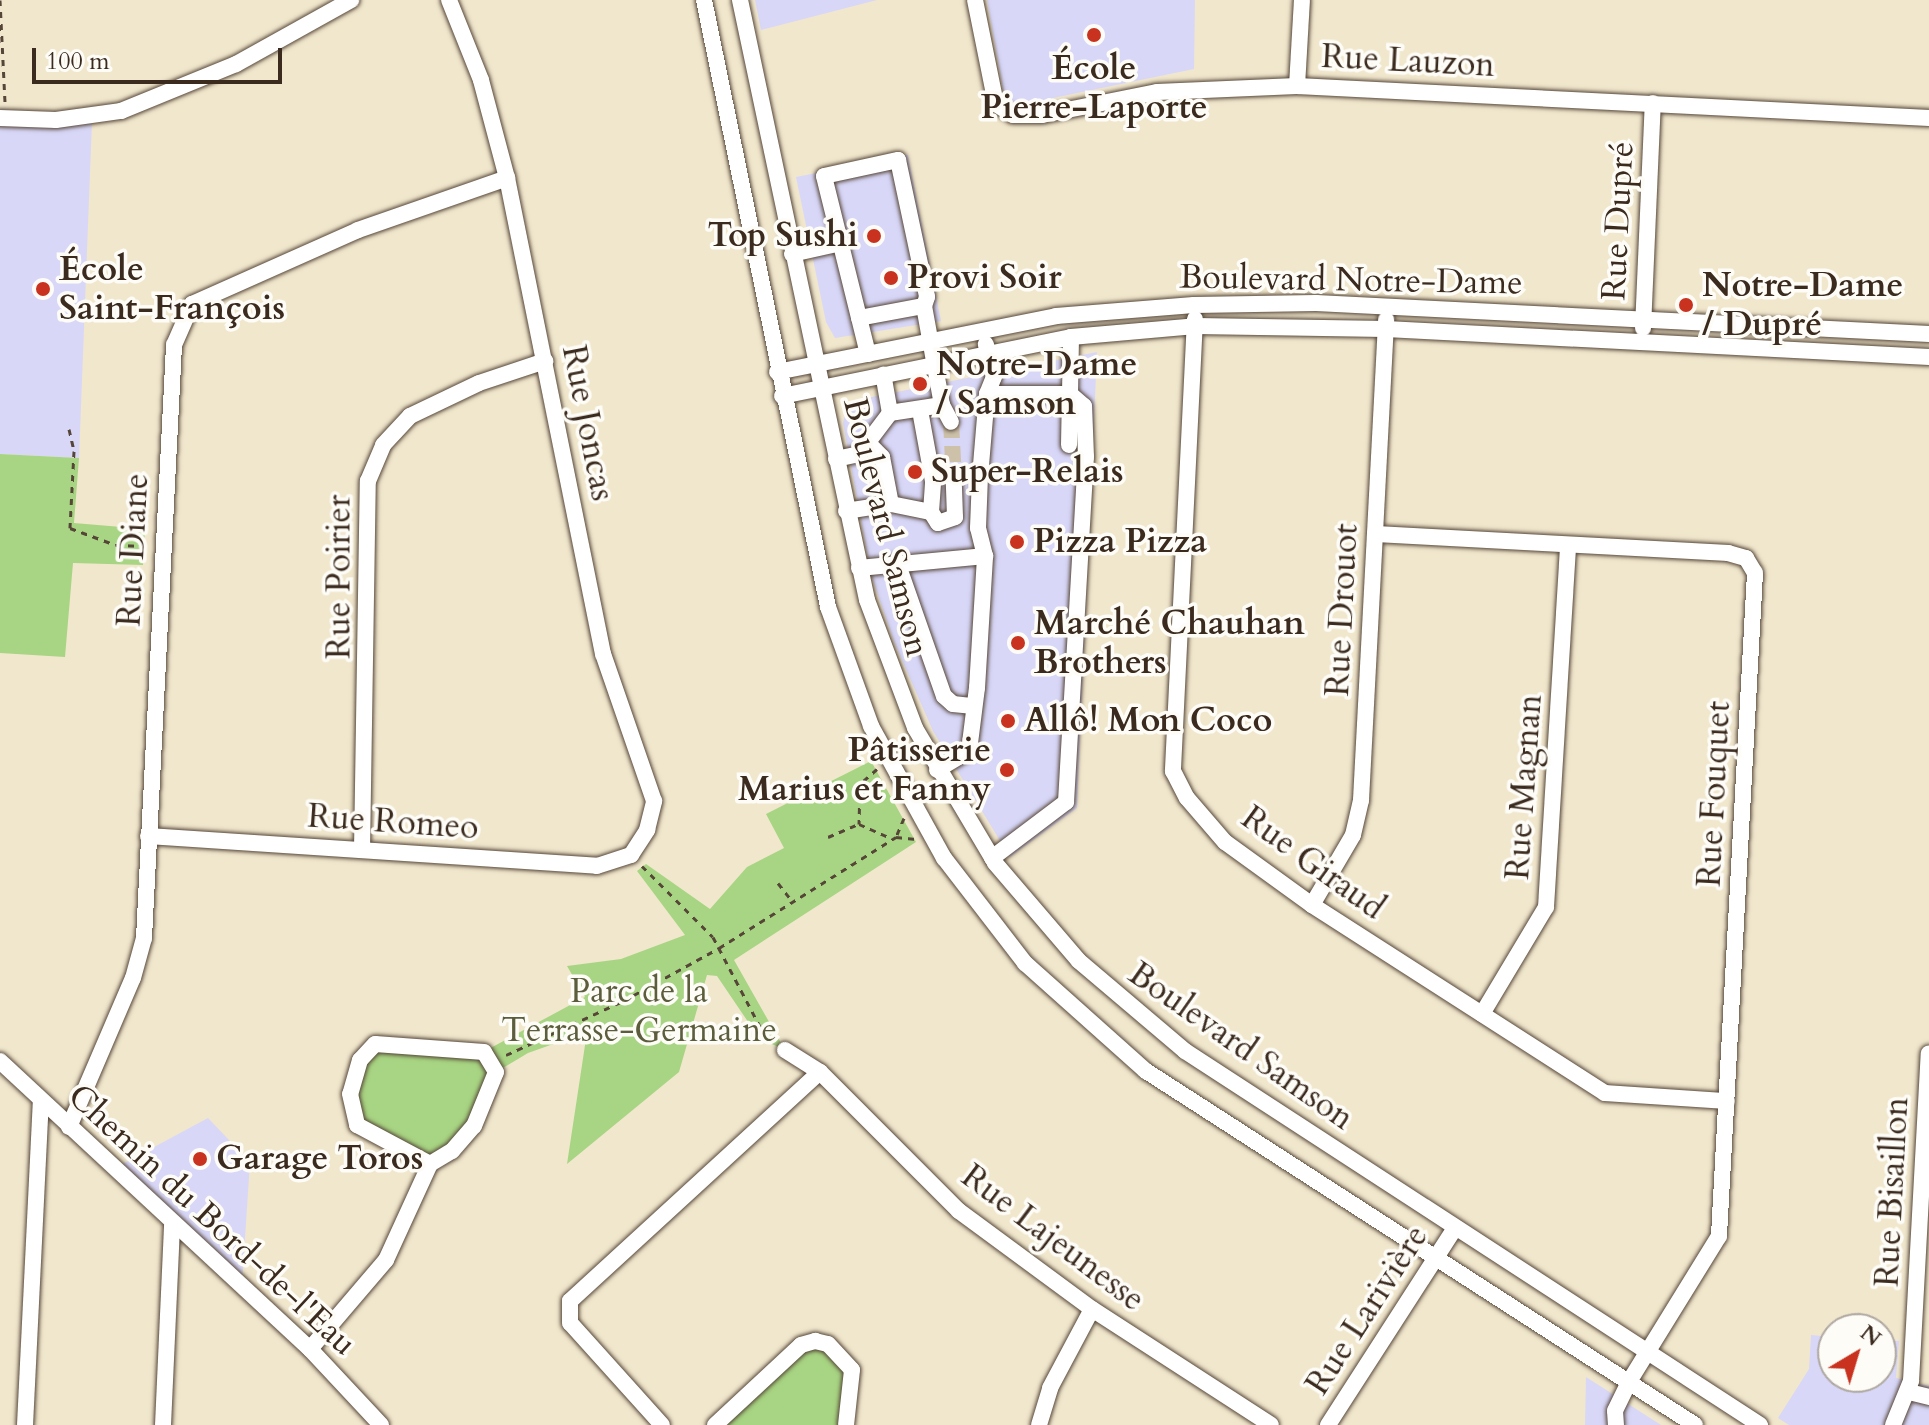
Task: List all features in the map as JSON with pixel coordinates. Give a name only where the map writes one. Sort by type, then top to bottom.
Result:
[{"type":"street","points":[[3,118],[56,120],[121,111],[236,64],[351,0]]},
{"type":"street","name":"Rue Joncas","points":[[449,0],[481,80],[507,178],[603,654],[654,801],[636,860]]},
{"type":"street","name":"Boulevard Samson","points":[[704,0],[819,573],[858,697],[915,811],[980,908],[1053,992],[1146,1071],[1695,1425]]},
{"type":"street","name":"Boulevard Samson","points":[[740,0],[859,568],[889,665],[937,770],[992,858],[1069,951],[1152,1026],[1455,1228],[1760,1425]]},
{"type":"street","name":"Rue Lauzon","points":[[975,0],[996,104],[1013,115],[1042,115],[1157,92],[1297,86],[1929,118]]},
{"type":"street","points":[[1297,86],[1302,0]]},
{"type":"street","name":"Rue Dupré","points":[[1642,341],[1653,103]]},
{"type":"street","points":[[868,354],[837,244],[824,176],[898,160],[927,297],[924,306],[942,405],[951,422]]},
{"type":"street","name":"Rue Diane","points":[[69,1127],[128,989],[144,938],[174,345],[192,304],[358,230],[507,178]]},
{"type":"street","points":[[792,254],[837,244]]},
{"type":"street","name":"Boulevard Notre-Dame","points":[[777,372],[1104,310],[1194,305],[1385,306],[1929,334]]},
{"type":"street","name":"Rue Giraud","points":[[1194,305],[1196,326],[1173,771],[1187,798],[1225,842],[1312,905],[1605,1093],[1727,1101]]},
{"type":"street","points":[[859,318],[924,306]]},
{"type":"street","name":"Rue Drouot","points":[[1312,905],[1353,835],[1361,800],[1385,306]]},
{"type":"street","name":"Boulevard Notre-Dame","points":[[782,396],[1071,337],[1196,326],[1386,329],[1929,357]]},
{"type":"street","points":[[937,770],[969,751],[971,706],[979,673],[985,556],[978,528],[987,394],[994,377],[983,331]]},
{"type":"street","points":[[1069,445],[1071,337]]},
{"type":"street","name":"Rue Poirier","points":[[362,850],[368,481],[383,445],[410,416],[479,383],[545,361]]},
{"type":"street","points":[[836,459],[859,454],[890,413],[883,375]]},
{"type":"street","points":[[987,394],[1070,394],[1084,406],[1086,457],[1066,802],[992,858]]},
{"type":"street","points":[[890,413],[942,405]]},
{"type":"street","points":[[920,410],[933,481],[931,512],[938,523],[955,517],[954,479]]},
{"type":"street","points":[[868,443],[882,457],[891,504]]},
{"type":"street","points":[[846,511],[891,504],[931,512]]},
{"type":"street","name":"Rue Fouquet","points":[[1376,534],[1736,554],[1746,558],[1755,573],[1719,1236],[1629,1382],[1615,1411],[1616,1425]]},
{"type":"street","name":"Rue Magnan","points":[[1482,1014],[1546,907],[1568,546]]},
{"type":"street","points":[[859,568],[985,556]]},
{"type":"street","points":[[897,562],[944,696],[953,704],[971,706]]},
{"type":"street","name":"Rue Romeo","points":[[148,836],[597,866],[636,860]]},
{"type":"street","points":[[310,1349],[386,1260],[430,1164],[452,1151],[474,1126],[496,1072],[493,1062],[484,1052],[375,1044],[360,1060],[350,1094],[357,1125],[430,1164]]},
{"type":"street","name":"Rue Lajeunesse","points":[[785,1050],[820,1072],[959,1211],[1092,1309],[1271,1425]]},
{"type":"street","name":"Rue Bisaillon","points":[[1893,1425],[1909,1392],[1929,1053]]},
{"type":"street","name":"Chemin du Bord-de-l'Eau","points":[[0,1061],[310,1349],[381,1425]]},
{"type":"street","points":[[662,1425],[570,1323],[570,1301],[820,1072]]},
{"type":"street","points":[[25,1425],[41,1100]]},
{"type":"street","points":[[163,1425],[172,1223]]},
{"type":"street","name":"Rue Larivière","points":[[1328,1425],[1455,1228]]},
{"type":"street","points":[[1039,1425],[1050,1388],[1092,1309]]},
{"type":"street","points":[[715,1425],[801,1345],[815,1341],[828,1344],[852,1370],[846,1425]]},
{"type":"street","points":[[1909,1392],[1929,1397]]},
{"type":"path","points":[[0,0],[3,118]]},
{"type":"path","points":[[69,429],[74,451],[70,528],[116,545],[163,547]]},
{"type":"path","points":[[859,824],[860,784],[877,769]]},
{"type":"path","points":[[500,1058],[623,1001],[719,948],[894,838],[904,818]]},
{"type":"path","points":[[828,837],[859,824],[894,838],[916,839]]},
{"type":"path","points":[[636,860],[698,919],[719,948],[765,1036]]},
{"type":"path","points":[[778,883],[793,902]]},
{"type":"shaded area","points":[[755,0],[877,0],[761,30]]},
{"type":"shaded area","name":"École Pierre-Laporte","points":[[987,0],[1195,0],[1194,69],[1019,105],[1004,96]]},
{"type":"shaded area","name":"École Saint-François","points":[[92,121],[79,458],[0,454],[0,125]]},
{"type":"shaded area","points":[[908,155],[941,321],[835,338],[826,322],[796,177]]},
{"type":"shaded area","points":[[1097,352],[1077,808],[1010,857],[933,731],[894,642],[871,575],[843,423],[847,405],[857,400]]},
{"type":"shaded area","points":[[208,1118],[250,1162],[242,1284],[115,1168]]},
{"type":"shaded area","points":[[1811,1335],[1817,1336],[1817,1393],[1897,1393],[1897,1378],[1929,1386],[1929,1425],[1789,1425],[1778,1418],[1809,1369]]},
{"type":"shaded area","points":[[1586,1377],[1661,1425],[1585,1425]]},
{"type":"green space","points":[[0,454],[79,458],[74,523],[145,529],[143,565],[73,563],[65,657],[0,653]]},
{"type":"green space","name":"Parc de la Terrasse-Germaine","points":[[871,761],[916,842],[734,960],[785,1050],[759,1038],[717,976],[707,975],[679,1072],[567,1164],[587,1032],[528,1053],[496,1072],[474,1126],[430,1164],[357,1125],[350,1094],[375,1044],[485,1051],[585,997],[567,966],[621,959],[685,935],[637,871],[646,864],[710,909],[747,867],[784,848],[766,814]]},
{"type":"green space","points":[[815,1341],[852,1370],[846,1425],[715,1425]]},
{"type":"tunnel","points":[[951,422],[954,479]]},
{"type":"place","name":"École Pierre-Laporte","points":[[1094,35]]},
{"type":"place","name":"Top Sushi","points":[[874,236]]},
{"type":"place","name":"Provi Soir","points":[[891,278]]},
{"type":"place","name":"École Saint-François","points":[[43,289]]},
{"type":"place","name":"Notre-Dame / Dupré","points":[[1686,305]]},
{"type":"place","name":"Notre-Dame / Samson","points":[[920,384]]},
{"type":"place","name":"Super-Relais","points":[[915,472]]},
{"type":"place","name":"Pizza Pizza","points":[[1017,542]]},
{"type":"place","name":"Marché Chauhan Brothers","points":[[1018,643]]},
{"type":"place","name":"Allô! Mon Coco","points":[[1008,721]]},
{"type":"place","name":"Pâtisserie Marius et Fanny","points":[[1007,770]]},
{"type":"place","name":"Garage Toros","points":[[200,1159]]}]
